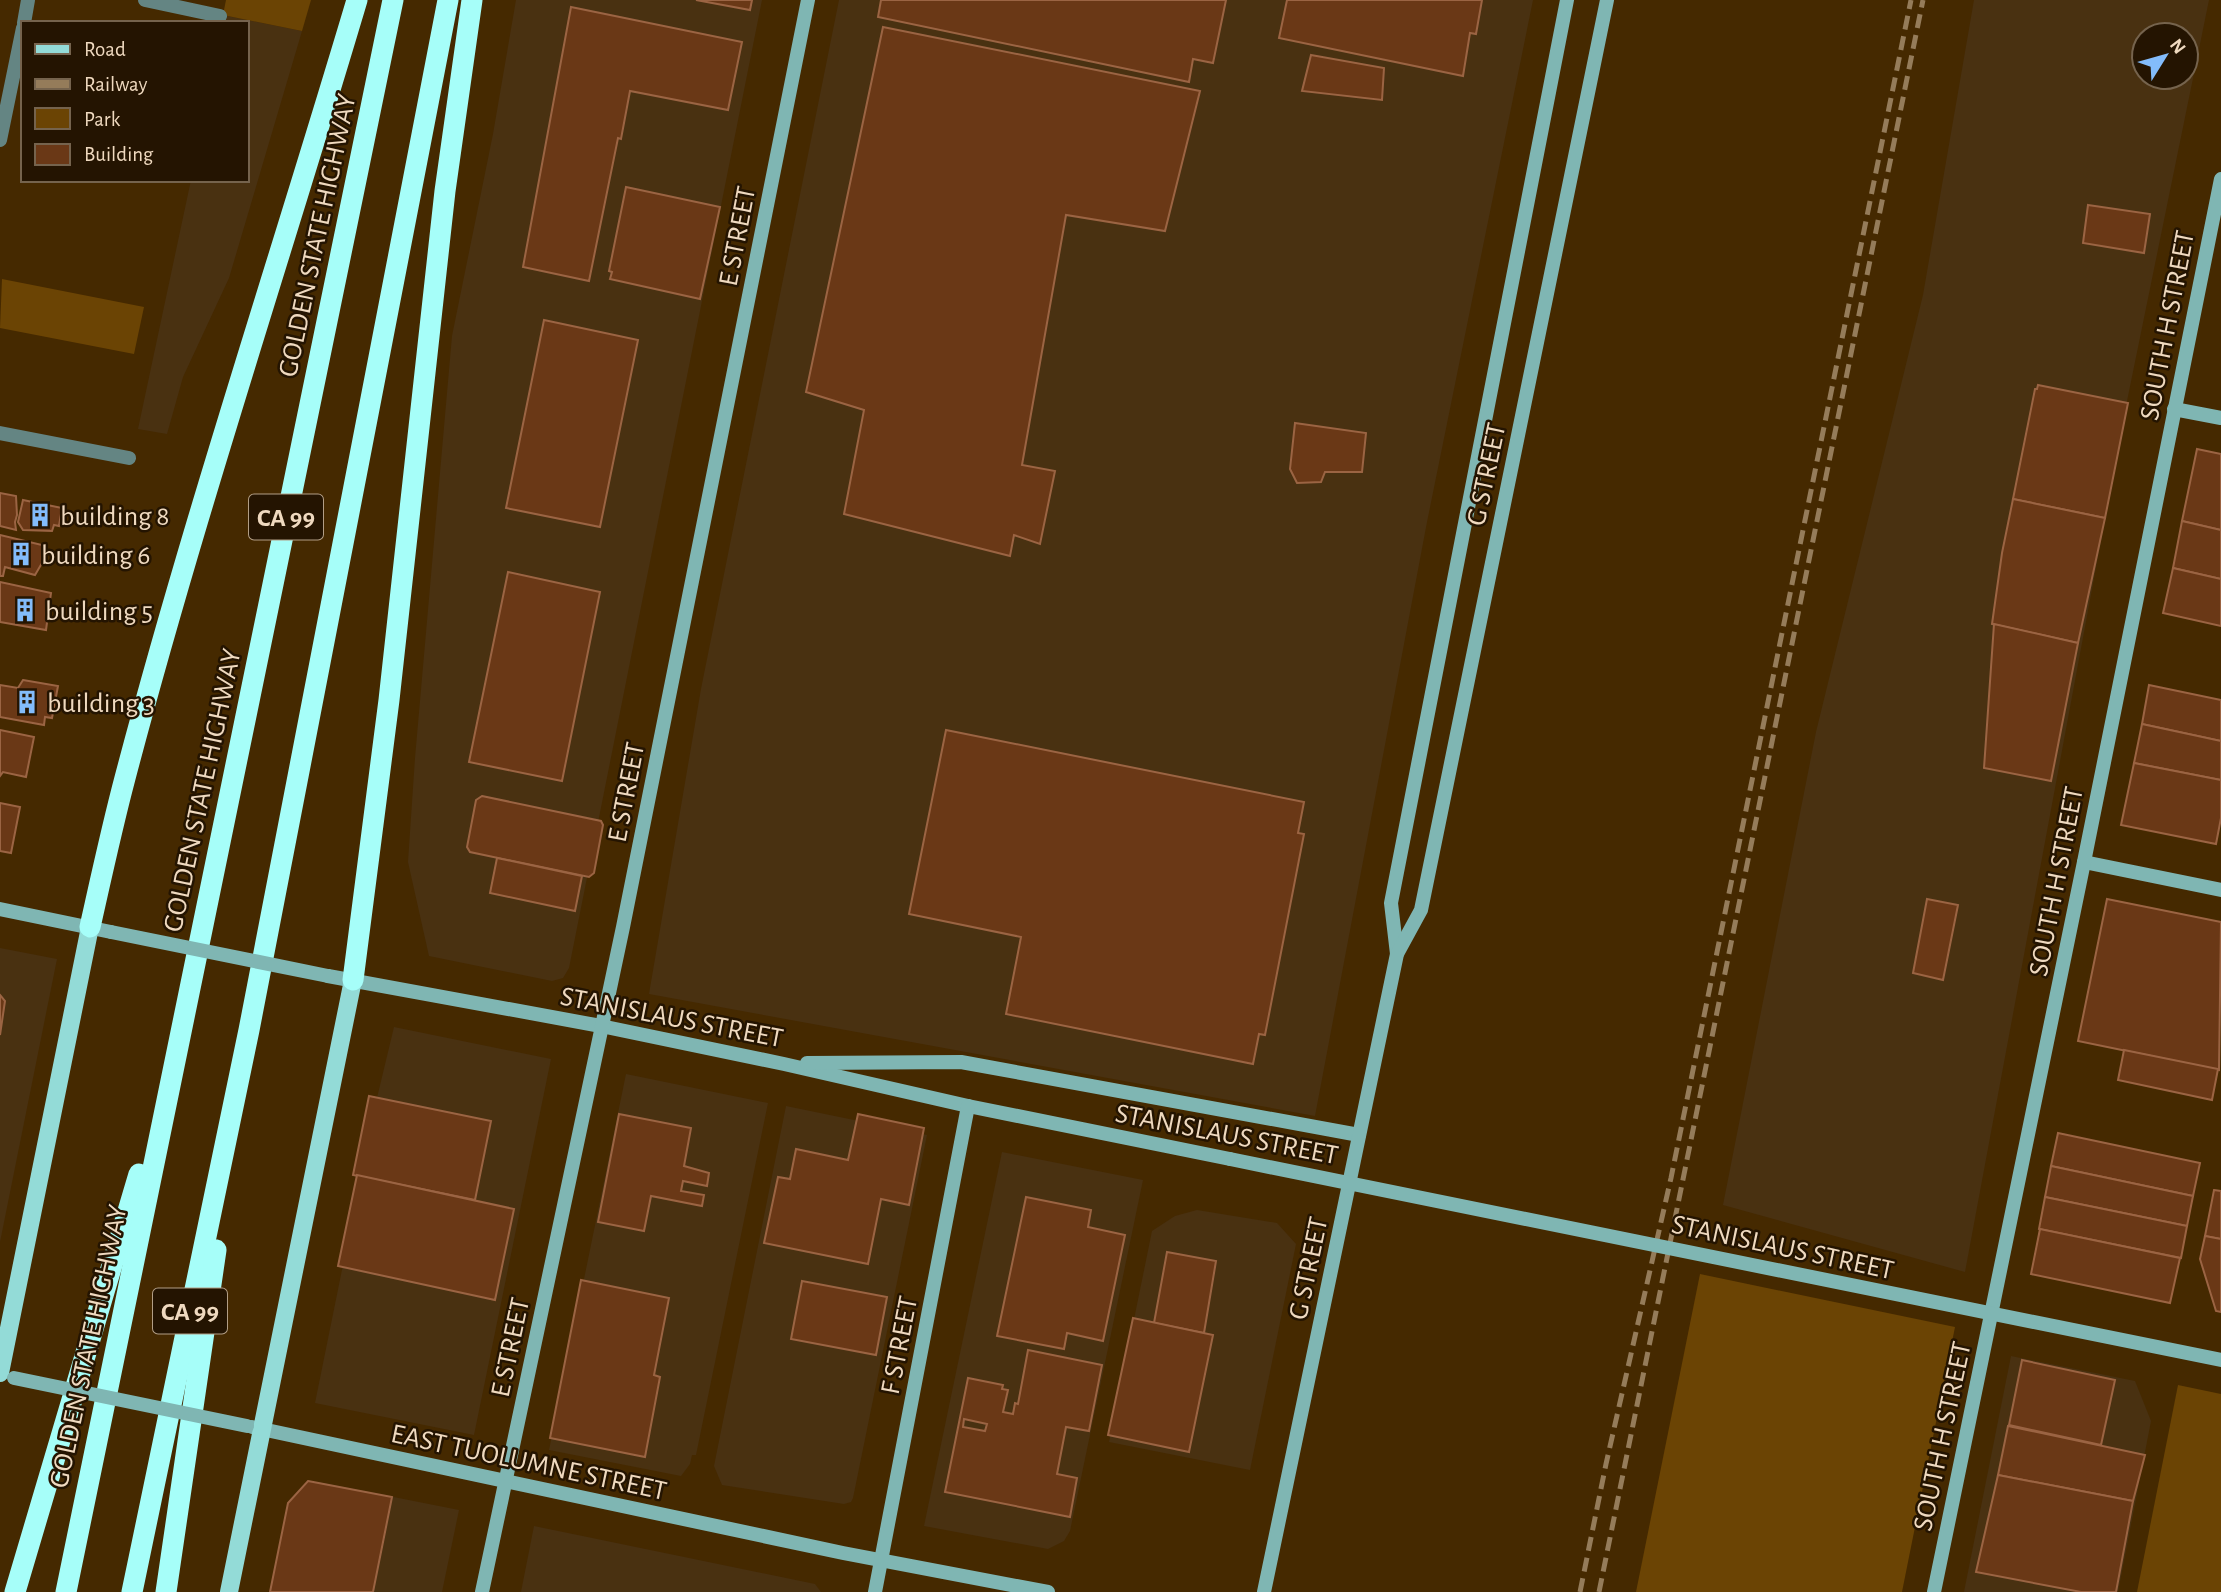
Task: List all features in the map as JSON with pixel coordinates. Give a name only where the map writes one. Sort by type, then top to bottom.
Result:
[{"type":"highway","points":[[90,928],[124,780],[156,665],[229,412],[272,281],[357,0]]},
{"type":"highway","name":"GOLDEN STATE HIGHWAY","points":[[66,1592],[393,0]]},
{"type":"highway","name":"CA 99","points":[[132,1592],[249,1030],[448,0]]},
{"type":"highway","points":[[352,981],[388,699],[444,205],[472,0]]},
{"type":"highway","points":[[166,1592],[249,1030]]},
{"type":"highway","points":[[15,1592],[180,1034]]},
{"type":"main road","points":[[5,1375],[90,928]]},
{"type":"main road","points":[[229,1592],[254,1427],[352,981]]},
{"type":"street","points":[[24,21],[28,0]]},
{"type":"street","points":[[145,0],[220,16]]},
{"type":"street","name":"E STREET","points":[[482,1592],[601,1026],[808,0]]},
{"type":"street","name":"G STREET","points":[[1397,954],[1391,903],[1567,0]]},
{"type":"street","name":"G STREET","points":[[1264,1592],[1397,954],[1420,909],[1607,0]]},
{"type":"street","points":[[0,140],[21,35]]},
{"type":"street","name":"SOUTH H STREET","points":[[1934,1592],[2221,179]]},
{"type":"street","points":[[2174,409],[2221,418]]},
{"type":"street","points":[[0,433],[129,458]]},
{"type":"street","points":[[2084,862],[2221,890]]},
{"type":"street","name":"STANISLAUS STREET","points":[[0,909],[352,981],[601,1026],[968,1106],[2221,1360]]},
{"type":"street","points":[[784,1064],[961,1062],[1359,1135]]},
{"type":"street","name":"F STREET","points":[[875,1592],[968,1106]]},
{"type":"street","name":"EAST TUOLUMNE STREET","points":[[5,1375],[919,1569],[1048,1592]]},
{"type":"shaded area","points":[[516,0],[762,0],[569,968],[563,978],[552,981],[429,956],[408,862],[452,336],[493,134]]},
{"type":"shaded area","points":[[839,0],[1533,0],[1427,522],[1315,1116],[649,994],[701,689]]},
{"type":"shaded area","points":[[1974,0],[2209,0],[2200,44],[2200,21],[2130,21],[2130,91],[2190,91],[2127,401],[1965,1272],[1723,1205],[1816,732],[1923,295]]},
{"type":"shaded area","points":[[223,15],[302,31],[229,278],[183,377],[167,434],[138,429],[191,182],[248,182],[248,21],[222,21]]},
{"type":"shaded area","points":[[0,948],[57,959],[0,1242]]},
{"type":"shaded area","points":[[394,1027],[551,1059],[474,1435],[315,1403],[376,1102]]},
{"type":"shaded area","points":[[626,1074],[768,1103],[696,1455],[692,1455],[690,1464],[681,1476],[549,1450]]},
{"type":"shaded area","points":[[786,1106],[927,1135],[853,1498],[851,1502],[844,1504],[722,1485],[714,1466]]},
{"type":"shaded area","points":[[1002,1152],[1143,1180],[1070,1531],[1064,1541],[1048,1549],[924,1526]]},
{"type":"shaded area","points":[[1197,1210],[1277,1223],[1296,1244],[1250,1470],[1109,1442],[1152,1231],[1175,1216]]},
{"type":"shaded area","points":[[2011,1356],[2135,1381],[2151,1421],[2118,1592],[1964,1592]]},
{"type":"shaded area","points":[[318,1482],[459,1510],[442,1592],[276,1592],[294,1503]]},
{"type":"shaded area","points":[[534,1526],[815,1584],[821,1592],[521,1592]]},
{"type":"green space","points":[[226,0],[311,0],[302,31],[223,15]]},
{"type":"green space","points":[[2,279],[144,307],[134,354],[0,328]]},
{"type":"green space","points":[[1700,1274],[1955,1327],[1902,1592],[1636,1592]]},
{"type":"green space","points":[[2178,1385],[2221,1394],[2221,1592],[2137,1592]]},
{"type":"building","points":[[696,0],[752,0],[750,10]]},
{"type":"building","points":[[881,0],[1226,0],[1213,63],[1193,59],[1189,82],[878,17]]},
{"type":"building","points":[[1287,0],[1482,0],[1476,34],[1470,33],[1463,76],[1279,38]]},
{"type":"building","points":[[571,7],[742,42],[728,110],[630,91],[589,281],[523,267]]},
{"type":"building","points":[[883,27],[1200,91],[1165,231],[1066,215],[1022,465],[1055,471],[1040,544],[1014,535],[1010,556],[844,514],[864,410],[806,392]]},
{"type":"building","points":[[1311,55],[1384,68],[1382,100],[1302,91]]},
{"type":"building","points":[[626,187],[720,207],[700,299],[610,279],[612,272],[609,271]]},
{"type":"building","points":[[2088,205],[2150,214],[2144,253],[2083,243]]},
{"type":"building","points":[[544,320],[638,340],[600,527],[506,508]]},
{"type":"building","points":[[2038,385],[2128,403],[2105,518],[2013,499]]},
{"type":"building","points":[[1295,423],[1366,433],[1362,472],[1325,472],[1321,482],[1297,483],[1290,469]]},
{"type":"building","points":[[2197,449],[2221,454],[2221,530],[2182,521]]},
{"type":"building","points":[[0,493],[16,496],[16,530],[0,526]]},
{"type":"building","points":[[2013,499],[2105,518],[2078,643],[1992,624]]},
{"type":"building","name":"building 8","points":[[23,500],[62,508],[59,526],[54,525],[52,531],[23,530],[18,522]]},
{"type":"building","points":[[2182,521],[2221,530],[2221,579],[2173,568]]},
{"type":"building","name":"building 6","points":[[0,535],[42,545],[42,563],[35,575],[5,567],[3,576],[0,576]]},
{"type":"building","points":[[2173,568],[2221,579],[2221,626],[2163,613]]},
{"type":"building","points":[[508,572],[600,592],[562,781],[469,762]]},
{"type":"building","name":"building 5","points":[[0,582],[51,593],[46,630],[0,622]]},
{"type":"building","points":[[1994,624],[2078,643],[2051,781],[1984,768]]},
{"type":"building","name":"building 3","points":[[23,680],[58,686],[52,718],[45,717],[44,725],[0,717],[0,685],[18,688]]},
{"type":"building","points":[[2149,685],[2221,700],[2221,741],[2142,724]]},
{"type":"building","points":[[2142,724],[2221,741],[2221,780],[2134,763]]},
{"type":"building","points":[[0,730],[34,737],[26,777],[3,772],[0,776]]},
{"type":"building","points":[[946,730],[1304,802],[1298,833],[1304,834],[1265,1035],[1259,1034],[1253,1064],[1006,1014],[1021,937],[909,914]]},
{"type":"building","points":[[2134,763],[2221,780],[2221,818],[2216,844],[2121,825]]},
{"type":"building","points":[[482,796],[601,821],[603,825],[594,873],[589,877],[470,852],[467,847],[476,800]]},
{"type":"building","points":[[0,803],[20,807],[11,853],[0,851]]},
{"type":"building","points":[[497,858],[582,876],[575,911],[490,893]]},
{"type":"building","points":[[1927,899],[1958,905],[1943,980],[1913,973]]},
{"type":"building","points":[[2107,899],[2221,922],[2219,1070],[2078,1041]]},
{"type":"building","points":[[0,995],[5,1001],[0,1035]]},
{"type":"building","points":[[2124,1050],[2218,1069],[2212,1100],[2118,1080]]},
{"type":"building","points":[[369,1096],[491,1121],[475,1200],[353,1175]]},
{"type":"building","points":[[619,1114],[691,1128],[684,1166],[709,1173],[707,1186],[683,1181],[681,1191],[704,1195],[702,1206],[651,1196],[644,1231],[598,1222]]},
{"type":"building","points":[[858,1114],[924,1128],[909,1205],[881,1199],[868,1264],[764,1243],[778,1177],[790,1179],[796,1149],[848,1160]]},
{"type":"building","points":[[2058,1133],[2200,1163],[2193,1196],[2051,1166]]},
{"type":"building","points":[[2051,1166],[2193,1196],[2187,1226],[2045,1197]]},
{"type":"building","points":[[357,1175],[514,1209],[495,1300],[338,1266]]},
{"type":"building","points":[[2214,1190],[2221,1191],[2221,1239],[2205,1236]]},
{"type":"building","points":[[1026,1197],[1091,1210],[1088,1227],[1125,1235],[1103,1341],[1067,1333],[1064,1349],[997,1336]]},
{"type":"building","points":[[2045,1197],[2187,1226],[2181,1258],[2039,1229]]},
{"type":"building","points":[[2040,1229],[2180,1258],[2170,1303],[2031,1274]]},
{"type":"building","points":[[2205,1236],[2221,1239],[2221,1312],[2216,1311],[2200,1259]]},
{"type":"building","points":[[1167,1252],[1216,1261],[1204,1333],[1154,1323]]},
{"type":"building","points":[[581,1280],[669,1298],[654,1375],[660,1377],[645,1457],[550,1438]]},
{"type":"building","points":[[802,1281],[887,1297],[876,1355],[791,1339]]},
{"type":"building","points":[[1133,1318],[1213,1335],[1189,1452],[1108,1435]]},
{"type":"building","points":[[1028,1350],[1102,1365],[1089,1431],[1066,1427],[1057,1474],[1077,1478],[1070,1517],[945,1492],[968,1378],[1003,1385],[1002,1389],[1008,1390],[1003,1412],[1013,1414],[1015,1403],[1018,1404]],"holes":[[[964,1419],[987,1424],[985,1431],[963,1427]]]},
{"type":"building","points":[[2022,1360],[2115,1380],[2101,1445],[2009,1425]]},
{"type":"building","points":[[2008,1426],[2145,1455],[2133,1501],[1998,1475]]},
{"type":"building","points":[[1998,1475],[2133,1501],[2116,1592],[2081,1592],[1976,1572]]},
{"type":"building","points":[[308,1481],[392,1497],[373,1592],[270,1592],[288,1503]]},
{"type":"railway","points":[[1580,1592],[1671,1178],[1911,0]]},
{"type":"railway","points":[[1599,1592],[1923,0]]},
{"type":"place","name":"building 8","points":[[40,515]]},
{"type":"place","name":"building 6","points":[[21,554]]},
{"type":"place","name":"building 5","points":[[25,610]]},
{"type":"place","name":"building 3","points":[[27,702]]}]
